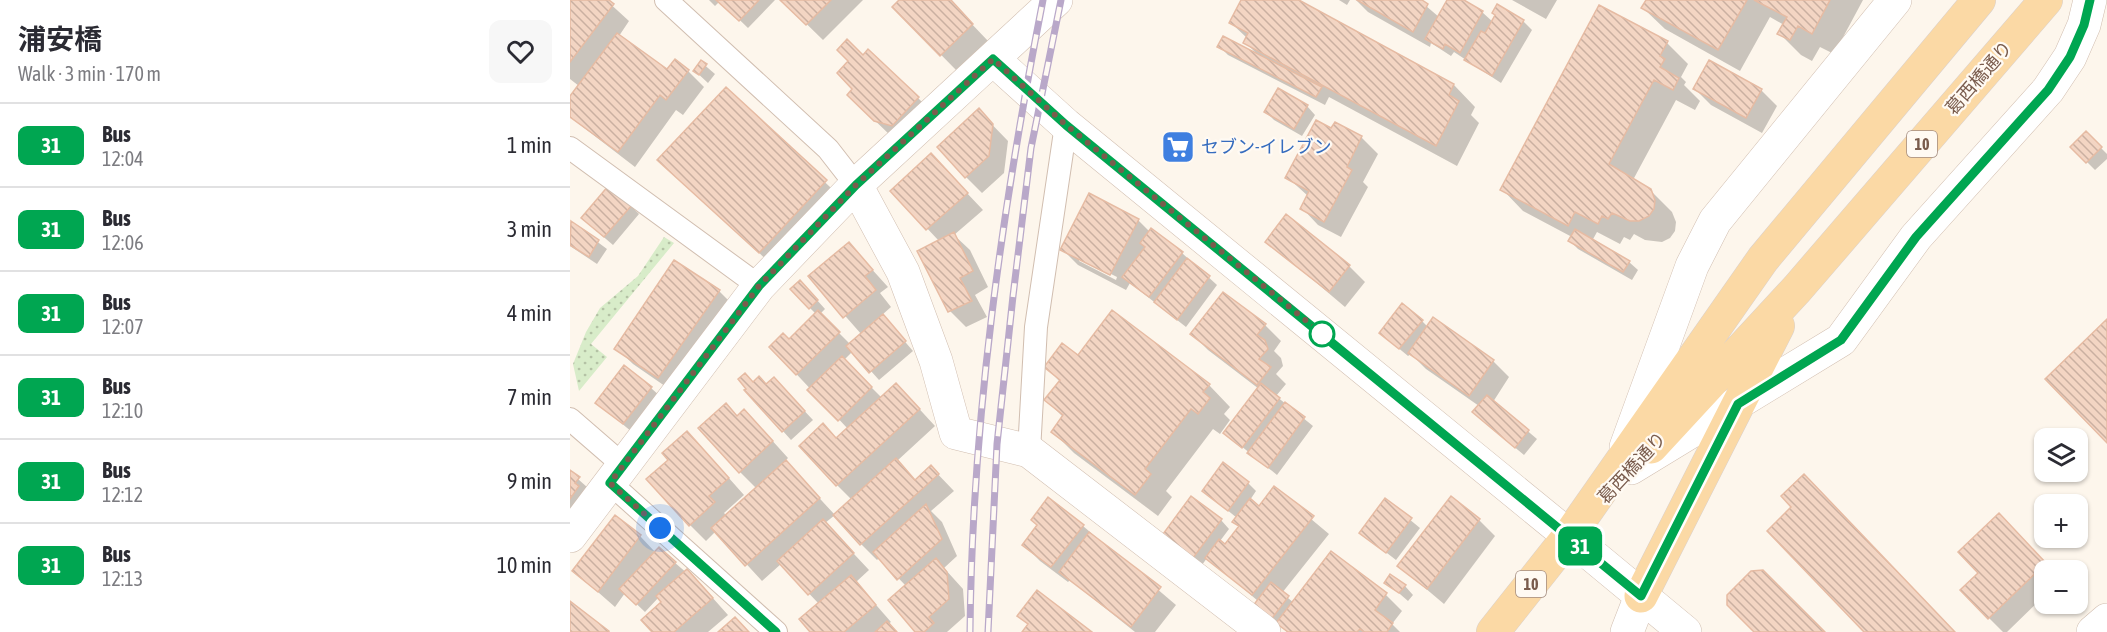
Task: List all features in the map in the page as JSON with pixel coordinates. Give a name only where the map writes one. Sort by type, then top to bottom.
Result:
[{"type":"main road","name":"葛西橋通り","points":[[1569,536],[1626,464],[1763,259],[1979,0]]},
{"type":"main road","name":"葛西橋通り","points":[[1626,464],[1797,289],[2046,0]]},
{"type":"main road","points":[[1641,596],[1797,289]]},
{"type":"main road","name":"10","points":[[1494,632],[1569,536]]},
{"type":"street","points":[[570,536],[759,286],[856,185],[1056,0]]},
{"type":"street","points":[[1626,464],[1692,266],[1715,221],[1895,0]]},
{"type":"street","points":[[1626,464],[1738,404],[1841,340],[1916,237],[2048,90],[2070,57],[2084,25],[2090,0]]},
{"type":"street","points":[[993,59],[1066,125],[1685,632]]},
{"type":"street","points":[[856,185],[903,272],[936,361],[956,433],[1029,451],[1263,632]]},
{"type":"street","points":[[1627,632],[1641,596]]},
{"type":"street","points":[[2093,632],[2107,620]]},
{"type":"lane","points":[[666,0],[828,149],[856,185]]},
{"type":"lane","points":[[1029,451],[1036,327],[1066,125]]},
{"type":"lane","points":[[570,148],[759,286]]},
{"type":"lane","points":[[570,419],[616,474],[776,632]]},
{"type":"green space","points":[[664,237],[674,243],[591,344],[607,357],[579,391],[573,364],[586,332],[600,308],[638,276]]},
{"type":"building","points":[[570,0],[609,0],[614,4],[570,62]]},
{"type":"building","points":[[716,0],[759,0],[739,21]]},
{"type":"building","points":[[780,0],[831,0],[806,25]]},
{"type":"building","points":[[899,0],[951,0],[973,24],[940,56],[892,7]]},
{"type":"building","points":[[1241,0],[1299,0],[1454,84],[1449,95],[1459,101],[1436,146],[1243,43],[1248,33],[1229,23]]},
{"type":"building","points":[[1357,0],[1422,0],[1428,4],[1413,32]]},
{"type":"building","points":[[1447,0],[1464,0],[1483,11],[1460,53],[1445,44],[1443,49],[1425,39]]},
{"type":"building","points":[[1646,0],[1747,0],[1718,50],[1641,8]]},
{"type":"building","points":[[1754,0],[1830,0],[1812,34],[1798,26],[1790,40],[1777,34],[1787,17]]},
{"type":"building","points":[[1497,4],[1524,20],[1492,76],[1464,60],[1481,31],[1485,33],[1495,15],[1492,13]]},
{"type":"building","points":[[1599,5],[1668,41],[1660,56],[1665,59],[1660,67],[1679,78],[1673,90],[1654,80],[1609,164],[1651,189],[1655,200],[1654,209],[1649,216],[1639,221],[1630,221],[1612,213],[1608,219],[1602,216],[1598,224],[1575,212],[1568,226],[1500,190]]},
{"type":"building","points":[[617,33],[667,69],[675,59],[689,70],[666,100],[660,95],[618,152],[570,117],[570,96]]},
{"type":"building","points":[[1223,36],[1322,87],[1316,97],[1217,47]]},
{"type":"building","points":[[847,39],[863,55],[868,49],[919,97],[892,126],[874,121],[847,95],[852,89],[837,73],[848,61],[837,50]]},
{"type":"building","points":[[701,60],[707,64],[699,75],[693,71]]},
{"type":"building","points":[[1709,60],[1762,89],[1746,118],[1693,89]]},
{"type":"building","points":[[726,87],[827,180],[759,253],[657,160]]},
{"type":"building","points":[[1278,88],[1308,105],[1294,129],[1264,112]]},
{"type":"building","points":[[979,108],[993,124],[989,156],[965,178],[937,147]]},
{"type":"building","points":[[1316,120],[1331,128],[1335,122],[1362,136],[1347,167],[1352,170],[1324,222],[1300,209],[1309,191],[1285,178]]},
{"type":"building","points":[[2086,131],[2102,147],[2086,163],[2070,147]]},
{"type":"building","points":[[931,153],[968,193],[926,230],[890,191]]},
{"type":"building","points":[[609,185],[632,205],[604,237],[581,218]]},
{"type":"building","points":[[1089,193],[1139,219],[1110,275],[1060,250]]},
{"type":"building","points":[[1286,214],[1350,265],[1329,292],[1265,242]]},
{"type":"building","points":[[571,221],[599,240],[589,257],[570,245]]},
{"type":"building","points":[[1151,228],[1183,252],[1149,297],[1122,277],[1145,247],[1140,243]]},
{"type":"building","points":[[1575,229],[1630,261],[1623,272],[1568,241]]},
{"type":"building","points":[[954,232],[973,271],[960,278],[972,301],[948,312],[917,251]]},
{"type":"building","points":[[849,242],[873,270],[865,276],[876,290],[843,318],[808,276]]},
{"type":"building","points":[[1187,258],[1210,276],[1177,320],[1154,302]]},
{"type":"building","points":[[674,260],[720,290],[658,378],[614,349]]},
{"type":"building","points":[[800,280],[818,300],[809,309],[790,289]]},
{"type":"building","points":[[1223,292],[1266,324],[1257,335],[1265,340],[1268,349],[1259,359],[1271,367],[1257,385],[1190,334]]},
{"type":"building","points":[[1402,303],[1423,320],[1399,349],[1379,333]]},
{"type":"building","points":[[818,310],[840,332],[796,375],[769,347],[783,333],[789,339]]},
{"type":"building","points":[[1112,310],[1210,384],[1203,392],[1210,398],[1198,414],[1191,409],[1145,469],[1151,474],[1135,495],[1051,432],[1063,415],[1044,400],[1060,380],[1044,367],[1062,343],[1078,355]]},
{"type":"building","points":[[883,314],[906,341],[869,373],[846,346]]},
{"type":"building","points":[[1433,317],[1494,360],[1469,396],[1408,353]]},
{"type":"building","points":[[2107,319],[2107,443],[2045,379]]},
{"type":"building","points":[[842,356],[872,387],[838,421],[807,390]]},
{"type":"building","points":[[624,365],[652,387],[623,424],[595,403]]},
{"type":"building","points":[[745,373],[753,382],[759,376],[766,384],[774,377],[805,411],[782,432],[744,390],[746,389],[738,379]]},
{"type":"building","points":[[896,383],[920,409],[836,486],[799,446],[823,423],[836,438]]},
{"type":"building","points":[[1261,383],[1280,398],[1242,448],[1223,433]]},
{"type":"building","points":[[1487,395],[1529,430],[1515,448],[1472,412]]},
{"type":"building","points":[[1285,402],[1305,417],[1268,468],[1247,453]]},
{"type":"building","points":[[726,403],[737,416],[744,409],[773,441],[739,473],[698,428]]},
{"type":"building","points":[[687,431],[729,478],[709,496],[715,502],[689,526],[646,479],[668,460],[662,453]]},
{"type":"building","points":[[896,458],[915,480],[931,465],[939,474],[860,545],[833,515]]},
{"type":"building","points":[[786,460],[820,498],[745,566],[711,528]]},
{"type":"building","points":[[1223,462],[1249,482],[1228,511],[1202,491]]},
{"type":"building","points":[[570,470],[580,477],[575,483],[579,486],[570,499]]},
{"type":"building","points":[[1804,474],[1955,632],[1864,632],[1767,531],[1791,507],[1781,496]]},
{"type":"building","points":[[1274,486],[1314,516],[1252,595],[1205,558],[1219,539],[1225,544],[1239,526],[1232,522],[1250,498],[1259,506]]},
{"type":"building","points":[[1191,496],[1222,519],[1193,558],[1163,534]]},
{"type":"building","points":[[1451,496],[1480,519],[1427,589],[1397,566]]},
{"type":"building","points":[[1048,497],[1084,525],[1051,567],[1022,545],[1037,525],[1031,520]]},
{"type":"building","points":[[1385,498],[1412,518],[1386,553],[1359,533]]},
{"type":"building","points":[[926,504],[942,539],[897,580],[873,552]]},
{"type":"building","points":[[1999,513],[2043,560],[2034,560],[2034,575],[1988,619],[1960,590],[1978,573],[1958,552]]},
{"type":"building","points":[[615,515],[641,535],[598,592],[572,571]]},
{"type":"building","points":[[823,519],[854,553],[808,595],[777,561]]},
{"type":"building","points":[[1089,532],[1161,587],[1131,627],[1059,572]]},
{"type":"building","points":[[659,547],[676,562],[636,605],[619,589]]},
{"type":"building","points":[[1331,551],[1387,593],[1375,610],[1393,623],[1387,632],[1364,632],[1360,629],[1357,632],[1288,632],[1276,623]]},
{"type":"building","points":[[936,558],[947,572],[949,599],[929,617],[934,623],[924,632],[915,632],[888,600]]},
{"type":"building","points":[[687,569],[713,598],[674,632],[652,632],[641,620],[661,602],[656,596]]},
{"type":"building","points":[[1763,570],[1825,632],[1754,632],[1727,605],[1727,595],[1751,571]]},
{"type":"building","points":[[1390,574],[1406,585],[1399,593],[1384,583]]},
{"type":"building","points":[[851,575],[876,605],[844,632],[810,632],[799,619]]},
{"type":"building","points":[[1271,582],[1289,596],[1270,621],[1252,607]]},
{"type":"building","points":[[1037,590],[1092,632],[1022,632],[1028,624],[1017,616]]},
{"type":"building","points":[[570,601],[609,631],[609,632],[570,632]]},
{"type":"building","points":[[735,617],[749,632],[718,632]]},
{"type":"building","points":[[887,621],[897,632],[875,632]]},
{"type":"railway","points":[[970,632],[976,473],[992,314],[1002,236],[1043,0]]},
{"type":"railway","points":[[988,632],[997,444],[1013,296],[1031,148],[1061,0]]},
{"type":"bus line","name":"31","points":[[776,632],[610,483],[759,286],[856,185],[993,59],[1066,125],[1641,596],[1738,404],[1841,340],[1916,237],[2048,90],[2070,57],[2084,25],[2090,0]]},
{"type":"place","name":"セブン-イレブン","points":[[1178,147]]},
{"type":"route","points":[[660,528],[610,483],[759,286],[856,185],[993,59],[1066,125],[1325,336],[1322,334]]}]
